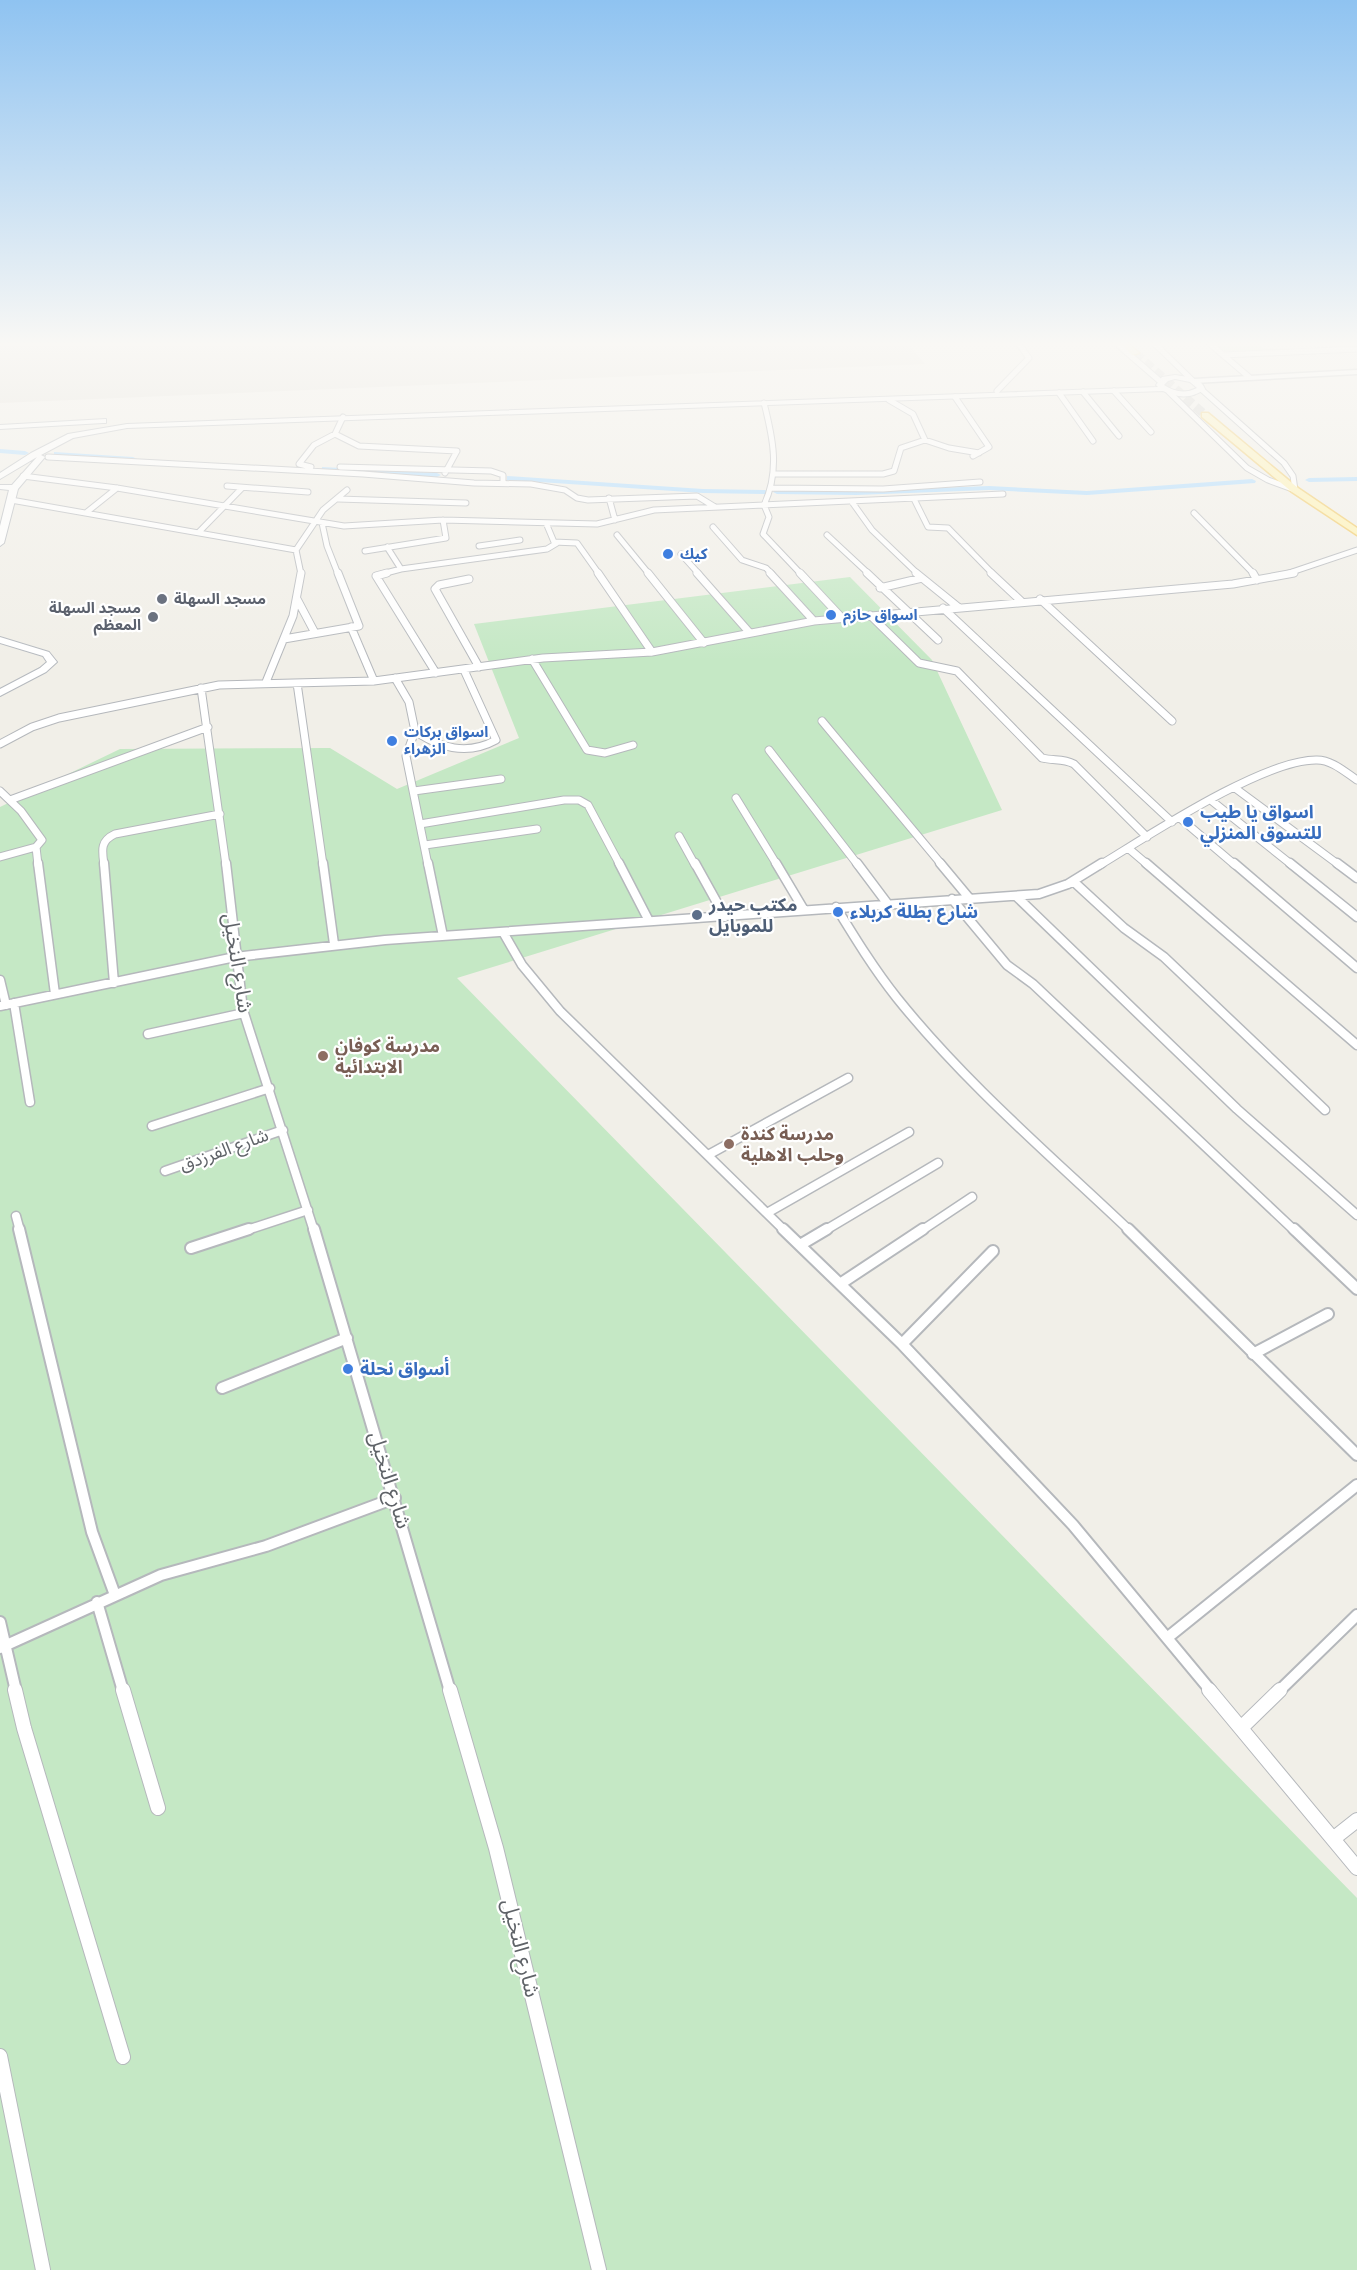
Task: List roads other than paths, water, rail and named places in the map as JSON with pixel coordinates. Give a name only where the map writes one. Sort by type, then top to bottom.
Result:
[{"type":"main road","points":[[0,477],[46,449]]},
{"type":"main road","points":[[0,543],[14,488],[50,449]]},
{"type":"main road","points":[[1248,449],[1295,490],[1357,532]]},
{"type":"main road","points":[[0,487],[14,488]]},
{"type":"main road","points":[[0,640],[46,654],[52,662],[43,670],[0,693]]},
{"type":"street","points":[[311,449],[299,464],[304,467],[499,473],[503,475],[503,483]]},
{"type":"street","points":[[414,449],[457,451],[440,480]]},
{"type":"street","points":[[775,449],[771,489],[764,505],[769,517],[763,534],[842,618]]},
{"type":"street","points":[[773,474],[884,474],[894,471],[901,449]]},
{"type":"street","points":[[955,449],[979,453]]},
{"type":"street","points":[[973,456],[986,449]]},
{"type":"street","points":[[1227,449],[1247,468],[1268,480],[1295,490],[1293,477],[1284,463],[1269,449]]},
{"type":"street","points":[[48,457],[531,484],[565,490],[577,498],[588,500],[697,496],[715,507]]},
{"type":"street","points":[[23,476],[117,488],[344,526],[443,520],[597,524],[654,510],[914,500],[1003,494]]},
{"type":"street","points":[[771,489],[884,489],[980,482]]},
{"type":"street","points":[[227,486],[308,492]]},
{"type":"street","points":[[87,512],[117,488]]},
{"type":"street","points":[[199,532],[242,488]]},
{"type":"street","points":[[266,682],[284,639],[297,599],[302,568],[296,550],[323,510],[347,490]]},
{"type":"street","points":[[609,498],[615,520]]},
{"type":"street","points":[[338,499],[466,503]]},
{"type":"street","points":[[11,500],[296,550]]},
{"type":"street","points":[[914,500],[928,527],[948,528],[957,540],[1021,601]]},
{"type":"street","points":[[852,502],[861,520],[922,578],[958,607]]},
{"type":"street","points":[[1194,513],[1250,568],[1257,580]]},
{"type":"street","points":[[365,551],[446,538],[443,520]]},
{"type":"street","points":[[513,522],[524,551]]},
{"type":"street","points":[[284,639],[359,626],[327,546],[322,523]]},
{"type":"street","points":[[546,523],[552,541],[576,543],[652,652]]},
{"type":"street","points":[[713,527],[742,560],[766,568],[814,621]]},
{"type":"street","points":[[617,535],[704,643]]},
{"type":"street","points":[[827,535],[880,588],[938,640]]},
{"type":"street","points":[[479,546],[520,540]]},
{"type":"street","points":[[436,673],[376,576],[401,569],[547,549],[557,543]]},
{"type":"street","points":[[387,547],[401,569]]},
{"type":"street","points":[[0,744],[32,727],[59,718],[201,688],[266,682],[374,681],[532,659],[652,652],[814,621],[1257,580],[1294,573],[1357,550]]},
{"type":"street","points":[[681,554],[748,632]]},
{"type":"street","points":[[880,588],[922,578]]},
{"type":"street","points":[[469,579],[439,585],[435,590],[479,667]]},
{"type":"street","points":[[297,599],[315,633]]},
{"type":"street","points":[[1040,599],[1172,722]]},
{"type":"street","points":[[943,608],[1176,820],[1357,968]]},
{"type":"street","points":[[870,615],[919,663],[928,667],[948,667],[957,671],[1042,758],[1053,761],[1065,759],[1074,764],[1147,837]]},
{"type":"street","points":[[351,627],[374,681]]},
{"type":"street","points":[[532,659],[587,750],[605,753],[633,745]]},
{"type":"street","points":[[415,731],[438,745],[456,748],[490,744],[496,740],[495,731],[464,670]]},
{"type":"street","points":[[395,678],[409,702],[415,731],[406,756],[444,936]]},
{"type":"street","points":[[297,683],[334,945]]},
{"type":"street","name":"شارع النخيل","points":[[201,688],[220,814],[235,957],[244,1013],[270,1088],[347,1338],[496,1848],[599,2270]]},
{"type":"street","points":[[822,721],[970,899]]},
{"type":"street","points":[[10,800],[208,727]]},
{"type":"street","points":[[769,750],[887,903]]},
{"type":"street","points":[[7,1005],[235,957],[334,945],[887,903],[1039,894],[1073,881],[1235,788],[1291,763],[1318,760],[1333,764],[1357,780]]},
{"type":"street","points":[[414,791],[501,778]]},
{"type":"street","points":[[1235,788],[1357,878]]},
{"type":"street","points":[[0,791],[42,840],[36,847],[0,857]]},
{"type":"street","points":[[736,798],[804,910]]},
{"type":"street","points":[[420,824],[564,800],[583,801],[588,805],[649,921]]},
{"type":"street","points":[[1212,801],[1357,917]]},
{"type":"street","points":[[114,983],[102,846],[107,838],[115,834],[220,814]]},
{"type":"street","points":[[425,845],[537,829]]},
{"type":"street","points":[[679,836],[725,917]]},
{"type":"street","points":[[36,847],[55,994]]},
{"type":"street","points":[[1128,848],[1357,1044]]},
{"type":"street","points":[[1073,881],[1124,928],[1164,957],[1325,1110]]},
{"type":"street","points":[[1016,896],[1237,1108],[1357,1215]]},
{"type":"street","points":[[952,899],[1007,965],[1033,984],[1357,1289]]},
{"type":"street","points":[[836,907],[882,978],[942,1049],[1021,1129],[1167,1267],[1357,1455]]},
{"type":"street","points":[[503,932],[522,965],[560,1011],[902,1344],[1072,1525],[1357,1868]]},
{"type":"street","points":[[0,980],[30,1102]]},
{"type":"street","points":[[148,1034],[244,1013]]},
{"type":"street","points":[[708,1155],[848,1078]]},
{"type":"street","points":[[152,1126],[270,1088]]},
{"type":"street","name":"شارع الفرزدق","points":[[165,1172],[283,1130]]},
{"type":"street","points":[[767,1213],[909,1132]]},
{"type":"street","points":[[800,1245],[938,1163]]},
{"type":"street","points":[[840,1284],[972,1197]]},
{"type":"street","points":[[191,1248],[308,1210]]},
{"type":"street","points":[[16,1216],[92,1532],[115,1595]]},
{"type":"street","points":[[902,1344],[993,1251]]},
{"type":"street","points":[[1253,1354],[1328,1314]]},
{"type":"street","points":[[222,1388],[347,1338]]},
{"type":"street","points":[[1167,1638],[1357,1485]]},
{"type":"street","points":[[3,1646],[160,1575],[266,1546],[395,1498]]},
{"type":"street","points":[[97,1602],[158,1808]]},
{"type":"street","points":[[1241,1728],[1357,1616]]},
{"type":"street","points":[[0,1622],[3,1646],[24,1728],[123,2057]]},
{"type":"street","points":[[1333,1839],[1357,1820]]},
{"type":"street","points":[[0,2056],[43,2270]]},
{"type":"waterway","points":[[0,451],[25,453]]},
{"type":"waterway","points":[[57,454],[133,459]]},
{"type":"waterway","points":[[325,469],[437,475]]},
{"type":"waterway","points":[[510,478],[703,491],[765,492]]},
{"type":"waterway","points":[[1309,480],[1357,479]]},
{"type":"waterway","points":[[777,492],[856,493],[989,488],[1087,493],[1252,481]]},
{"type":"place","name":"كيك","points":[[668,554]]},
{"type":"place","name":"مسجد السهلة","points":[[162,599]]},
{"type":"place","name":"اسواق حازم","points":[[831,615]]},
{"type":"place","name":"مسجد السهلة المعظم","points":[[153,617]]},
{"type":"place","name":"اسواق بركات الزهراء","points":[[392,741]]},
{"type":"place","name":"اسواق يا طيب للتسوق المنزلي","points":[[1188,822]]},
{"type":"place","name":"شارع بطلة كربلاء","points":[[838,912]]},
{"type":"place","name":"مكتب حيدر للموبايل","points":[[697,915]]},
{"type":"place","name":"مدرسة كوفان الابتدائية","points":[[323,1056]]},
{"type":"place","name":"مدرسة كندة وحلب الاهلية","points":[[729,1144]]},
{"type":"place","name":"أسواق نحلة","points":[[348,1369]]}]
